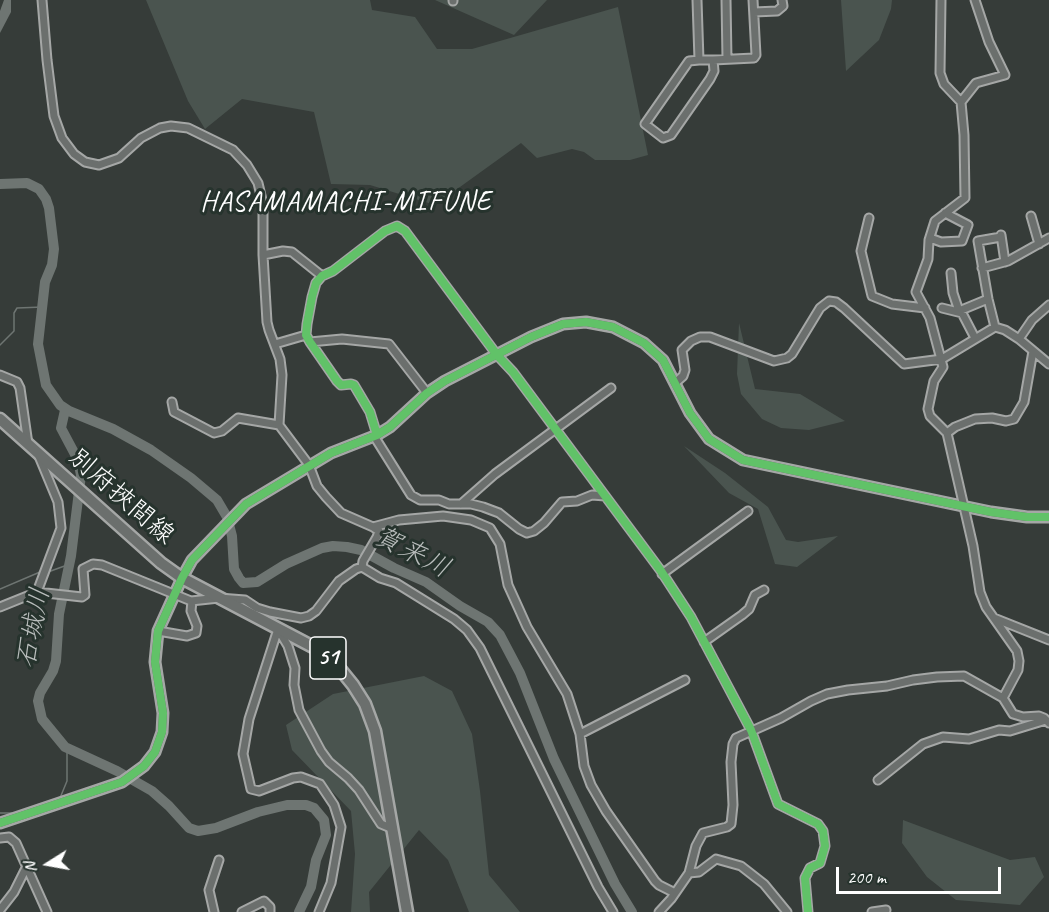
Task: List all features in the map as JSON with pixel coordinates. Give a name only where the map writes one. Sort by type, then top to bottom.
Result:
[{"type":"main road","name":"別府挾間線","points":[[0,419],[182,578],[317,649],[336,664],[365,704],[375,731],[407,912]]},
{"type":"street","points":[[0,607],[37,592],[78,598],[85,595],[82,569],[93,564],[102,565],[192,601],[219,598],[245,600],[257,608],[301,618],[309,616],[322,604],[339,581],[363,564],[379,531],[341,513],[317,486],[309,465],[279,425],[282,375],[280,359],[267,322],[263,204],[258,183],[248,165],[233,150],[188,128],[171,126],[160,128],[141,138],[110,163],[99,165],[85,162],[75,154],[62,138],[54,116],[42,0]]},
{"type":"street","points":[[697,0],[699,60]]},
{"type":"street","points":[[726,0],[728,59]]},
{"type":"street","points":[[713,60],[714,71],[710,79],[671,135],[663,138],[645,124],[689,61],[754,58],[756,56],[753,0]]},
{"type":"street","points":[[754,12],[777,11],[783,6],[782,0]]},
{"type":"street","points":[[941,0],[940,73],[944,84],[961,102],[965,198],[935,221],[930,238],[928,259],[916,292],[930,318],[942,359],[942,371],[934,381],[928,409],[930,416],[947,433],[973,546],[980,592],[986,607],[1017,651],[1018,670],[1003,698]]},
{"type":"street","points":[[961,102],[976,83],[1005,75],[989,42],[975,0]]},
{"type":"street","points":[[930,238],[941,242],[962,241],[968,225],[945,213]]},
{"type":"street","points":[[1031,216],[1039,244]]},
{"type":"street","points":[[869,218],[861,251],[872,296],[892,304],[925,308]]},
{"type":"street","points":[[605,496],[592,495],[577,501],[562,502],[544,523],[534,531],[527,533],[499,513],[477,505],[420,500],[411,495],[376,436],[370,412],[354,385],[341,385],[306,334],[316,283],[322,276],[333,271],[385,231],[396,226],[405,231],[497,355],[513,372],[663,574],[691,617],[751,730],[778,804],[818,824],[825,835],[825,846],[820,863],[810,868],[805,878],[808,912]]},
{"type":"street","points":[[995,327],[978,241],[1001,236],[1005,262]]},
{"type":"street","points":[[982,268],[1005,262],[1049,238]]},
{"type":"street","points":[[263,255],[292,252],[322,276]]},
{"type":"street","points":[[951,273],[953,293],[959,311],[967,319],[975,338]]},
{"type":"street","points":[[942,308],[959,311],[988,299]]},
{"type":"street","points":[[675,383],[683,376],[685,370],[682,350],[691,341],[700,337],[710,337],[774,361],[786,358],[800,343],[819,308],[828,301],[836,302],[844,308],[904,364],[942,359],[995,327],[1020,339],[1049,364]]},
{"type":"street","points":[[1020,339],[1032,320],[1049,305]]},
{"type":"street","points":[[0,823],[122,782],[144,766],[155,752],[162,732],[163,713],[155,663],[158,631],[182,578],[197,553],[246,504],[331,453],[376,436],[390,427],[427,393],[446,381],[531,337],[563,324],[586,322],[600,324],[628,333],[644,343],[663,360],[690,413],[709,440],[743,460],[963,506],[1027,517],[1049,517]]},
{"type":"street","points":[[275,344],[306,334]]},
{"type":"street","points":[[310,342],[342,339],[389,344],[427,393]]},
{"type":"street","points":[[947,433],[975,419],[992,418],[1006,421],[1014,419],[1024,402],[1033,351]]},
{"type":"street","points":[[0,375],[17,382],[20,388],[29,446]]},
{"type":"street","points":[[460,504],[495,474],[611,388]]},
{"type":"street","points":[[172,402],[174,412],[214,433],[222,431],[238,418],[279,425]]},
{"type":"street","points":[[37,592],[61,528],[58,502],[38,454]]},
{"type":"street","points":[[663,574],[748,511]]},
{"type":"street","points":[[374,527],[399,520],[443,516],[471,520],[490,528],[500,543],[508,585],[518,607],[546,660],[562,682],[580,734],[587,777],[606,811],[654,880],[675,893]]},
{"type":"street","points":[[363,564],[380,578],[396,583],[454,619],[480,648],[598,887],[613,912]]},
{"type":"street","points":[[704,642],[749,609],[755,595],[764,590]]},
{"type":"street","points":[[158,631],[187,636],[196,633],[197,626],[191,611],[192,601]]},
{"type":"street","points":[[994,618],[1049,640]]},
{"type":"street","points":[[278,629],[288,646],[295,668],[294,685],[299,710],[321,751],[329,762],[359,790],[381,824],[393,830]]},
{"type":"street","points":[[278,629],[249,718],[243,754],[251,789],[259,791],[292,778],[301,777],[320,784],[334,805],[341,827],[331,883],[319,912]]},
{"type":"street","points":[[659,912],[689,873],[696,846],[703,833],[731,824],[733,744],[736,738],[751,730],[827,694],[887,687],[913,680],[964,676],[1003,698],[1013,714],[1023,717],[1039,716],[1048,722]]},
{"type":"street","points":[[580,734],[685,680]]},
{"type":"street","points":[[878,780],[923,744],[943,737],[969,739],[999,730],[1010,731],[1048,722]]},
{"type":"street","points":[[0,838],[14,839],[46,912]]},
{"type":"street","points":[[689,873],[699,872],[716,859],[741,866],[764,884],[787,912]]},
{"type":"street","points":[[214,912],[208,890],[219,860]]},
{"type":"street","points":[[0,910],[14,892],[27,866]]},
{"type":"street","points":[[242,912],[264,901],[270,907],[270,912]]},
{"type":"street","points":[[872,912],[886,910]]},
{"type":"shaded area","points":[[4,0],[11,0],[11,12],[0,33],[0,11]]},
{"type":"shaded area","points":[[146,0],[370,0],[372,10],[415,17],[437,49],[472,49],[618,7],[648,155],[630,160],[595,160],[584,152],[572,149],[537,158],[521,143],[435,205],[370,185],[331,184],[314,112],[242,99],[205,129],[188,101]]},
{"type":"shaded area","points":[[435,0],[547,0],[514,35]]},
{"type":"shaded area","points":[[841,0],[892,0],[891,9],[879,40],[846,71]]},
{"type":"shaded area","points":[[739,323],[755,389],[800,394],[845,421],[809,430],[781,428],[762,419],[741,394],[737,374]]},
{"type":"shaded area","points":[[684,446],[725,473],[768,507],[786,540],[798,542],[838,536],[797,567],[775,564],[758,509],[729,493]]},
{"type":"shaded area","points":[[424,676],[452,691],[472,734],[489,875],[520,912],[469,912],[448,860],[419,830],[369,892],[370,912],[351,912],[355,854],[351,811],[292,750],[286,725],[333,694]]},
{"type":"shaded area","points":[[903,820],[1010,860],[1035,857],[1044,877],[1020,905],[956,900],[927,877],[902,843]]},
{"type":"waterway","name":"賀来川","points":[[0,184],[27,183],[39,189],[49,208],[54,249],[52,265],[45,282],[38,344],[46,385],[60,405],[113,429],[151,450],[191,478],[217,500],[227,517],[232,536],[234,569],[243,583],[257,582],[286,564],[322,548],[347,547],[361,550],[426,582],[488,622],[500,635],[520,673],[554,759],[615,884],[632,912]]},
{"type":"waterway","points":[[0,345],[14,331],[14,313],[17,308],[43,307]]},
{"type":"waterway","name":"石城川","points":[[65,410],[61,428],[78,460],[81,475],[71,556],[59,614],[56,661],[38,701],[42,719],[65,747],[117,771],[152,791],[189,828],[198,831],[216,828],[258,812],[287,805],[306,805],[314,808],[324,820],[326,835],[316,860],[311,887],[299,912]]},
{"type":"waterway","points":[[48,572],[70,564]]},
{"type":"waterway","points":[[0,589],[40,572]]},
{"type":"waterway","points":[[60,798],[67,781],[67,749]]},
{"type":"waterway","points":[[40,814],[49,811]]},
{"type":"waterway","points":[[0,813],[17,813]]},
{"type":"cycle path","points":[[377,435],[370,412],[354,385],[341,385],[337,381],[306,335],[307,324],[316,283],[322,276],[333,271],[385,231],[397,226],[405,231],[497,355],[513,372],[661,571],[691,617],[751,730],[778,804],[818,824],[823,831],[825,846],[820,863],[810,868],[805,878],[808,912]]},
{"type":"cycle path","points":[[0,823],[122,782],[144,766],[155,752],[162,732],[163,713],[155,662],[158,631],[192,560],[246,504],[331,453],[377,435],[390,427],[427,393],[445,381],[531,337],[563,324],[586,322],[613,327],[644,343],[663,360],[690,413],[709,439],[743,460],[991,512],[1027,517],[1049,517]]},
{"type":"district","name":"HASAMAMACHI-MIFUNE","points":[[346,203]]}]
